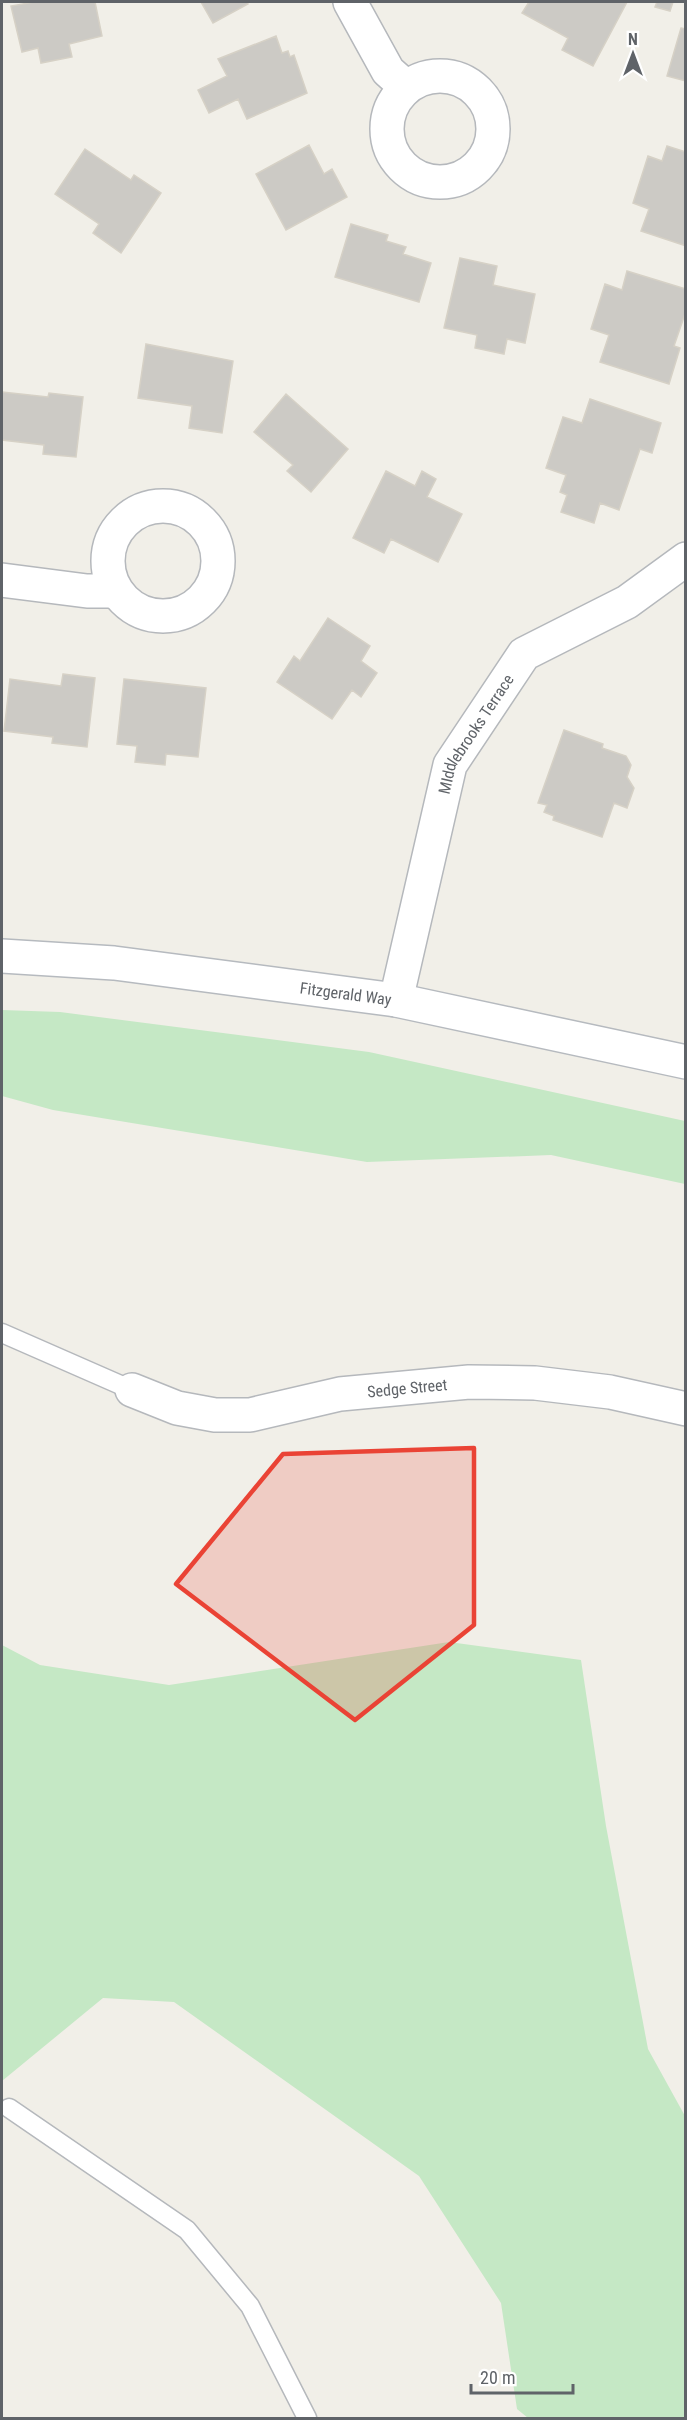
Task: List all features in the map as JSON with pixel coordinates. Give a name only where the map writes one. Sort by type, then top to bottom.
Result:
[{"type":"street","points":[[350,2],[388,71],[406,87]]},
{"type":"street","name":"MIddlebrooks Terrace","points":[[396,1000],[450,765],[524,654],[627,602],[686,559]]},
{"type":"street","points":[[2,580],[87,591],[116,591]]},
{"type":"street","name":"Fitzgerald Way","points":[[2,956],[114,963],[396,1000],[686,1062]]},
{"type":"street","name":"Sedge Street","points":[[132,1390],[177,1408],[215,1415],[250,1415],[340,1394],[469,1382],[535,1383],[610,1392],[686,1408]]},
{"type":"lane","points":[[2,1333],[132,1390]]},
{"type":"lane","points":[[9,2108],[187,2230],[250,2306],[308,2418]]},
{"type":"highlighted area","points":[[474,1448],[474,1625],[355,1720],[176,1584],[283,1454]]},
{"type":"green space","points":[[2,1010],[60,1012],[369,1052],[685,1121],[685,1184],[551,1155],[367,1162],[53,1110],[2,1096]]},
{"type":"green space","points":[[449,1642],[581,1660],[606,1826],[648,2049],[685,2116],[685,2418],[528,2418],[517,2409],[501,2303],[419,2176],[174,2002],[103,1998],[2,2081],[2,1645],[40,1665],[169,1685]]},
{"type":"building","points":[[34,2],[95,2],[102,36],[69,44],[72,57],[41,63],[38,48],[22,52],[11,6]]},
{"type":"building","points":[[201,2],[247,2],[248,4],[213,23]]},
{"type":"building","points":[[529,2],[627,2],[593,66],[562,50],[568,38],[522,13]]},
{"type":"building","points":[[657,2],[673,2],[670,11],[655,7]]},
{"type":"building","points":[[681,28],[686,29],[686,81],[667,76]]},
{"type":"building","points":[[276,36],[282,53],[288,51],[290,57],[294,55],[307,93],[247,119],[238,99],[209,113],[198,90],[227,76],[218,59]]},
{"type":"building","points":[[309,145],[324,174],[332,169],[347,197],[286,230],[256,174]]},
{"type":"building","points":[[667,146],[686,152],[686,246],[641,231],[649,209],[633,203],[648,156],[662,161]]},
{"type":"building","points":[[85,149],[131,180],[134,175],[161,193],[121,253],[93,233],[99,224],[55,194]]},
{"type":"building","points":[[351,224],[388,235],[386,241],[406,247],[403,254],[431,263],[419,302],[335,277]]},
{"type":"building","points":[[460,258],[497,266],[493,285],[535,294],[525,343],[507,339],[504,354],[475,348],[477,335],[444,328]]},
{"type":"building","points":[[627,271],[686,289],[686,311],[674,346],[680,348],[669,384],[600,362],[609,335],[591,329],[605,284],[622,290]]},
{"type":"building","points":[[146,344],[233,361],[222,433],[189,428],[192,406],[138,398]]},
{"type":"building","points":[[2,392],[48,397],[49,393],[83,397],[76,457],[43,454],[44,445],[2,440]]},
{"type":"building","points":[[286,394],[348,449],[311,492],[287,471],[293,465],[254,432]]},
{"type":"building","points":[[590,399],[661,423],[652,453],[640,449],[619,510],[600,503],[594,523],[561,512],[567,495],[560,492],[566,475],[546,468],[563,417],[582,423]]},
{"type":"building","points":[[386,471],[415,486],[422,471],[436,479],[427,497],[462,514],[438,562],[391,539],[384,553],[353,538]]},
{"type":"building","points":[[328,618],[370,646],[361,661],[377,673],[361,697],[352,690],[332,719],[277,682],[294,656],[300,661]]},
{"type":"building","points":[[63,674],[95,678],[87,747],[52,743],[53,737],[4,731],[10,679],[61,686]]},
{"type":"building","points":[[124,679],[206,688],[198,757],[166,754],[165,765],[135,762],[137,746],[117,744]]},
{"type":"building","points":[[564,730],[603,744],[602,748],[626,756],[631,765],[627,777],[634,788],[627,808],[614,803],[602,837],[553,820],[554,816],[544,812],[547,805],[538,803]]}]
